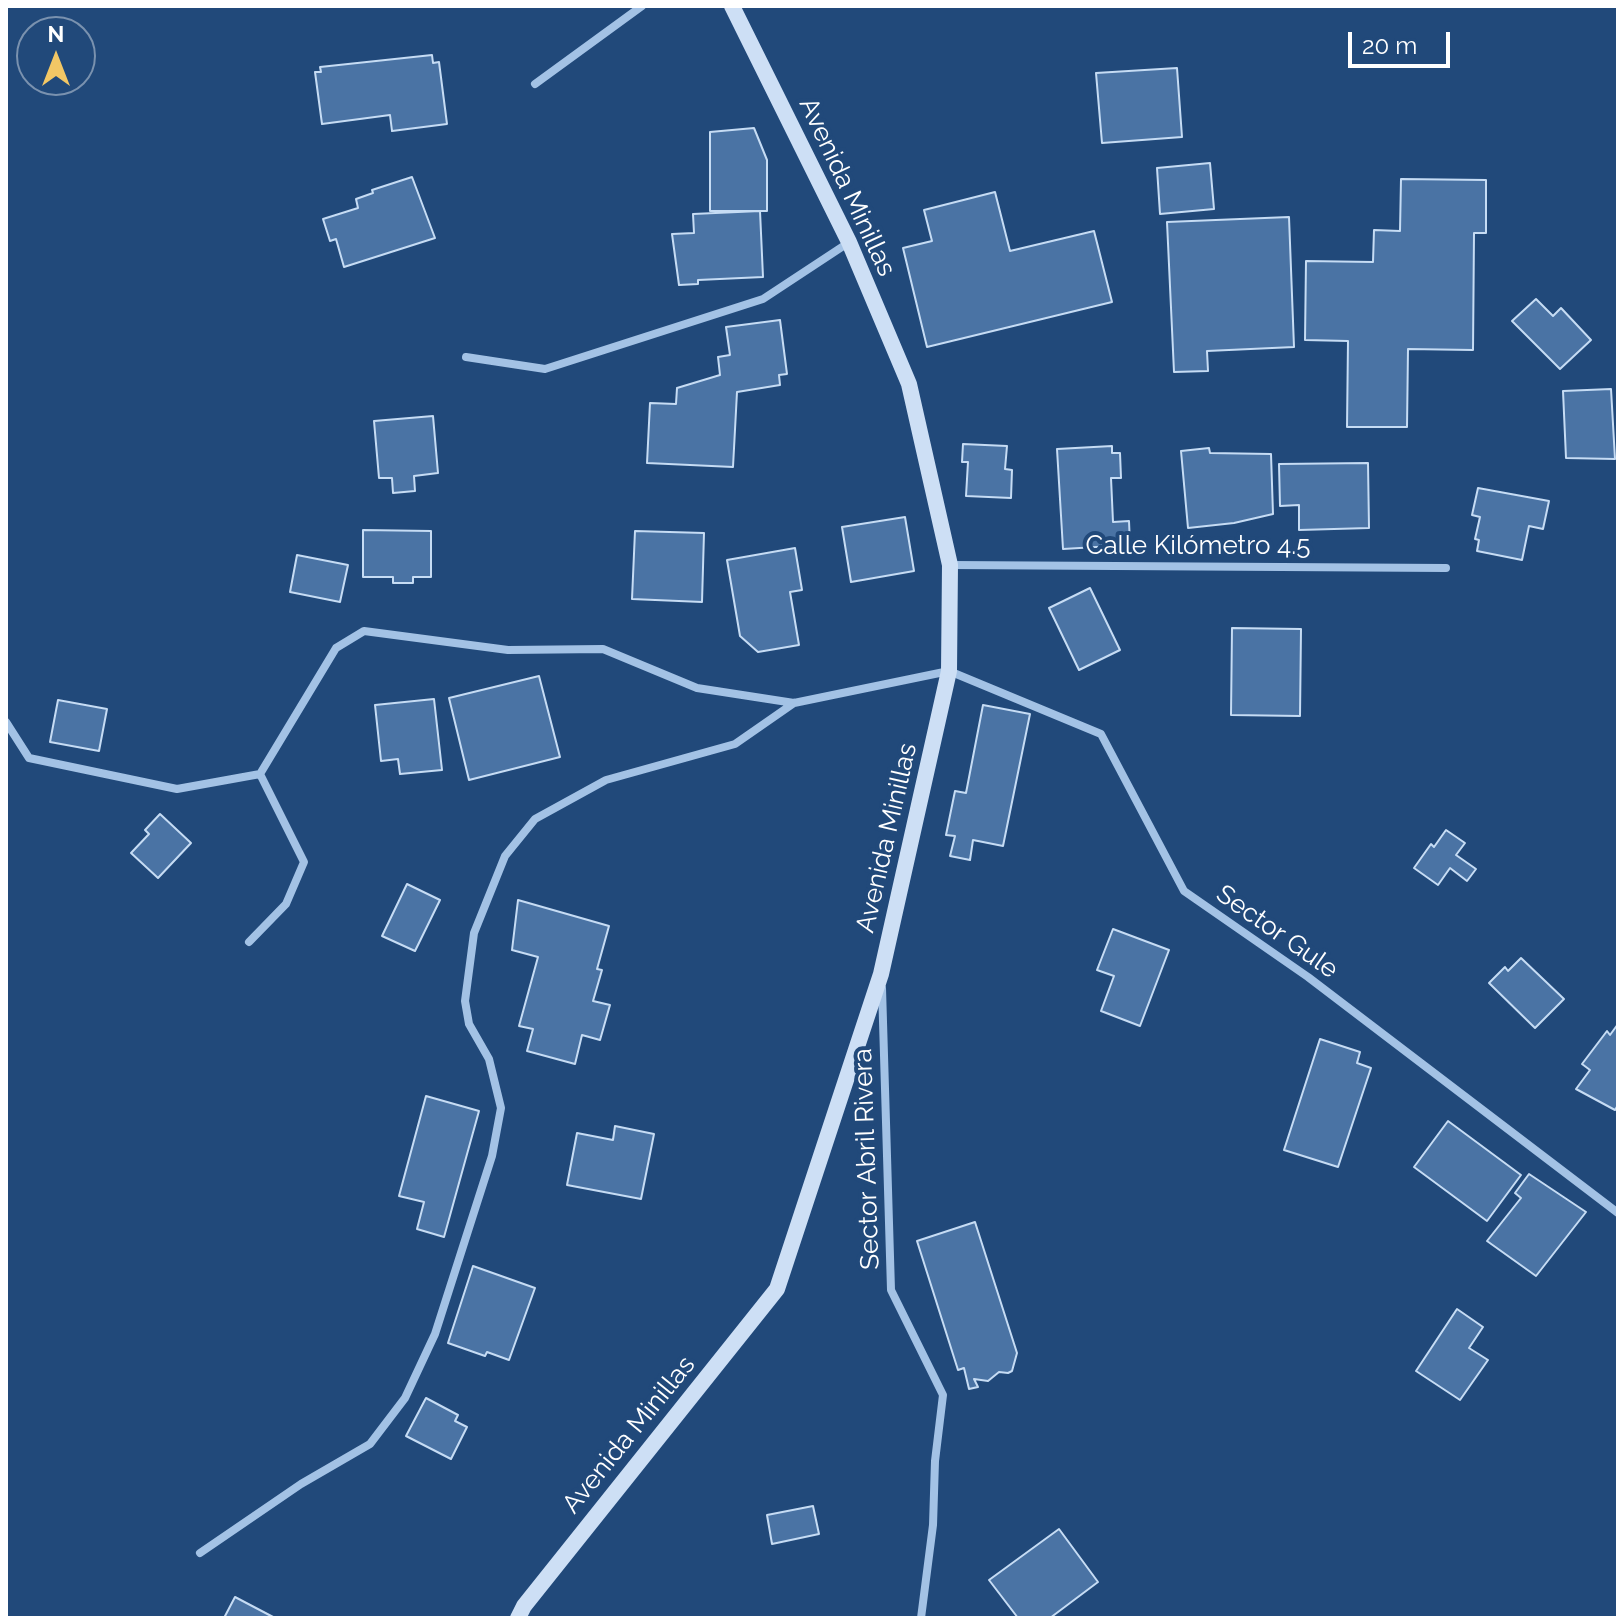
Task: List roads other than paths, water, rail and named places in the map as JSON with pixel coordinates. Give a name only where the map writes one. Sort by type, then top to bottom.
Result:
[{"type":"street","points":[[535,84],[642,6]]},
{"type":"street","name":"Avenida Minillas","points":[[518,1618],[524,1606],[777,1289],[881,974],[949,671],[950,565],[909,384],[849,242],[732,6]]},
{"type":"street","points":[[466,357],[545,369],[763,299],[849,242]]},
{"type":"street","name":"Calle Kilómetro 4.5","points":[[950,565],[1446,568]]},
{"type":"street","points":[[6,722],[29,758],[177,789],[260,774],[336,648],[364,631],[508,650],[603,649],[697,688],[794,703],[949,671]]},
{"type":"street","name":"Sector Gule","points":[[949,671],[1101,734],[1184,891],[1308,977],[1618,1213]]},
{"type":"street","points":[[200,1553],[301,1484],[370,1444],[405,1398],[435,1334],[492,1156],[501,1108],[489,1059],[469,1024],[465,1001],[474,933],[505,856],[535,819],[606,780],[735,744],[794,703]]},
{"type":"street","points":[[249,942],[286,904],[304,862],[260,774]]},
{"type":"street","name":"Sector Abril Rivera","points":[[881,974],[891,1290],[943,1395],[935,1461],[933,1525],[921,1618]]}]
